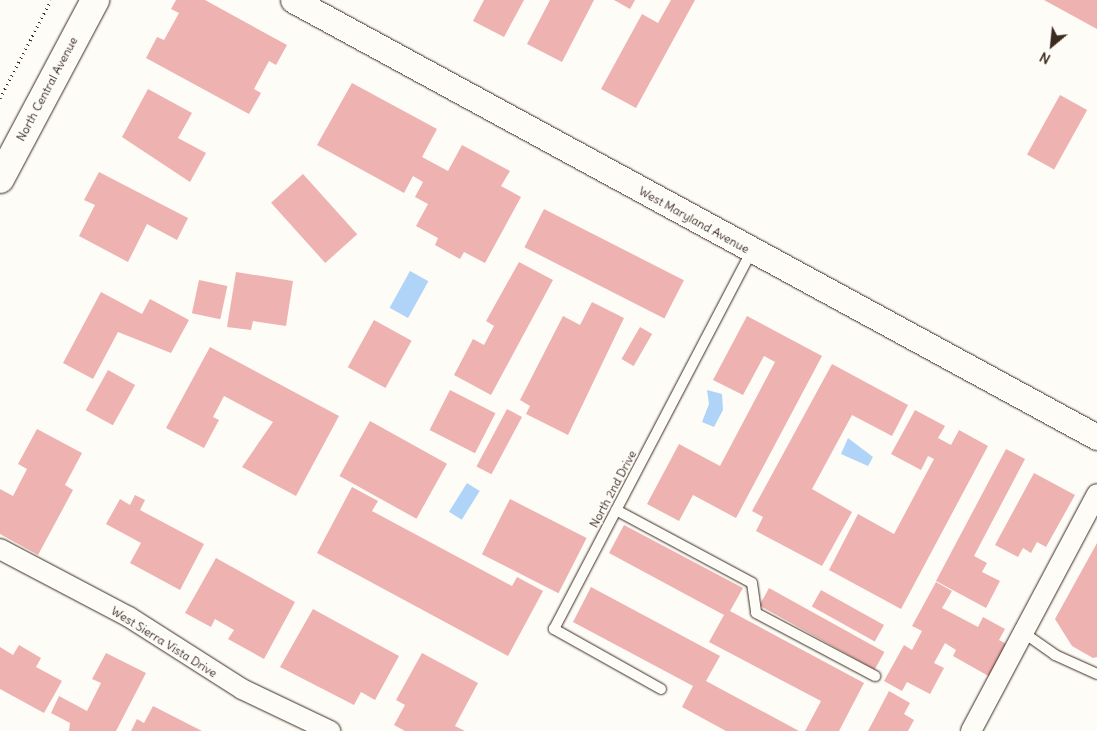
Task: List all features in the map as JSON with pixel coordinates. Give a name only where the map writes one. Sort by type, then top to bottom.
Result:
[{"type":"main road","name":"North Central Avenue","points":[[0,179],[95,0]]},
{"type":"street","name":"West Maryland Avenue","points":[[293,0],[751,252],[1097,437]]},
{"type":"street","points":[[971,731],[1097,494]]},
{"type":"street","name":"West Sierra Vista Drive","points":[[0,549],[129,618],[242,689],[330,731]]},
{"type":"lane","name":"North 2nd Drive","points":[[661,689],[554,629],[751,252]]},
{"type":"lane","points":[[616,510],[752,583],[756,613],[875,676]]},
{"type":"lane","points":[[1024,633],[1055,655],[1097,674]]},
{"type":"path","points":[[0,98],[51,0]]},
{"type":"water","points":[[410,271],[428,281],[408,318],[390,308]]},
{"type":"water","points":[[707,390],[722,394],[723,410],[714,427],[702,422],[709,404]]},
{"type":"water","points":[[848,438],[873,457],[868,466],[841,454]]},
{"type":"water","points":[[467,483],[480,491],[462,520],[449,512]]},
{"type":"building","points":[[176,0],[205,0],[287,45],[276,65],[269,61],[254,89],[261,93],[249,114],[146,58],[157,37],[164,40],[179,13],[171,9]]},
{"type":"building","points":[[484,0],[524,0],[504,37],[473,21]]},
{"type":"building","points":[[550,0],[594,0],[562,62],[527,44]]},
{"type":"building","points":[[614,0],[635,0],[630,9]]},
{"type":"building","points":[[671,0],[695,0],[636,108],[601,89],[642,14],[658,23]]},
{"type":"building","points":[[1044,0],[1097,0],[1097,29]]},
{"type":"building","points":[[352,83],[437,129],[422,157],[448,171],[462,145],[510,171],[501,186],[521,197],[485,263],[464,252],[460,259],[435,245],[438,238],[416,226],[428,204],[415,197],[423,182],[413,176],[404,193],[317,145]]},
{"type":"building","points":[[148,89],[192,113],[178,138],[206,153],[190,182],[122,137]]},
{"type":"building","points":[[1060,95],[1087,110],[1054,170],[1027,154]]},
{"type":"building","points":[[99,172],[188,218],[177,240],[147,224],[128,262],[79,236],[95,205],[84,200]]},
{"type":"building","points":[[303,174],[357,234],[325,263],[271,203]]},
{"type":"building","points":[[544,209],[684,280],[664,319],[524,247]]},
{"type":"building","points":[[519,262],[553,280],[491,395],[454,375],[473,339],[484,345],[494,326],[486,321]]},
{"type":"building","points":[[236,272],[293,281],[286,326],[253,321],[251,330],[227,327]]},
{"type":"building","points":[[199,280],[227,286],[220,319],[192,313]]},
{"type":"building","points":[[101,292],[142,314],[150,299],[189,320],[171,353],[118,332],[93,379],[63,363]]},
{"type":"building","points":[[592,302],[624,318],[568,435],[526,414],[530,406],[520,400],[563,316],[580,325]]},
{"type":"building","points":[[747,316],[822,356],[736,518],[693,495],[679,521],[647,504],[679,444],[720,466],[775,362],[764,356],[743,395],[713,380]]},
{"type":"building","points":[[374,320],[412,341],[385,388],[348,367]]},
{"type":"building","points":[[640,327],[652,334],[634,366],[622,359]]},
{"type":"building","points":[[210,347],[339,416],[296,496],[242,467],[273,422],[224,396],[213,417],[219,420],[204,448],[166,428]]},
{"type":"building","points":[[832,364],[908,405],[892,436],[852,415],[812,489],[852,512],[822,566],[756,531],[763,517],[752,511]]},
{"type":"building","points":[[108,370],[135,385],[113,425],[86,410]]},
{"type":"building","points":[[450,390],[495,413],[475,453],[430,430]]},
{"type":"building","points":[[507,409],[522,417],[491,474],[476,466]]},
{"type":"building","points":[[915,410],[945,426],[938,438],[951,445],[959,430],[988,446],[901,609],[829,570],[858,514],[894,534],[934,459],[928,456],[921,470],[891,454]]},
{"type":"building","points":[[370,421],[447,464],[416,519],[339,476]]},
{"type":"building","points":[[37,429],[82,453],[65,485],[73,490],[38,555],[0,534],[0,489],[13,496],[27,469],[18,464]]},
{"type":"building","points":[[1006,449],[1025,459],[974,556],[987,563],[982,572],[1000,581],[986,608],[936,581]]},
{"type":"building","points":[[1034,473],[1075,495],[1046,547],[1037,542],[1031,553],[1023,548],[1018,557],[995,545]]},
{"type":"building","points":[[352,487],[378,501],[372,511],[512,586],[517,577],[543,591],[508,656],[317,553]]},
{"type":"building","points":[[135,495],[145,500],[140,510],[204,544],[180,590],[130,563],[141,543],[106,524],[120,499],[130,505]]},
{"type":"building","points":[[510,499],[587,538],[558,593],[482,554]]},
{"type":"building","points":[[624,525],[743,588],[730,611],[864,683],[839,731],[805,731],[821,701],[709,642],[724,615],[609,553]]},
{"type":"building","points":[[1097,543],[1097,657],[1093,658],[1072,646],[1055,619]]},
{"type":"building","points":[[216,558],[295,602],[264,659],[228,639],[234,630],[215,619],[211,627],[185,613]]},
{"type":"building","points":[[936,582],[952,591],[942,608],[978,627],[983,617],[1005,629],[999,640],[1010,646],[992,678],[953,656],[956,650],[945,643],[934,663],[944,668],[930,694],[907,682],[902,691],[884,681],[904,645],[912,650],[922,631],[912,626]]},
{"type":"building","points":[[591,587],[720,656],[706,681],[799,731],[726,731],[682,707],[693,686],[573,622]]},
{"type":"building","points":[[769,588],[884,652],[875,669],[759,605]]},
{"type":"building","points":[[821,590],[884,625],[875,642],[812,607]]},
{"type":"building","points":[[313,609],[399,656],[375,700],[361,692],[354,705],[280,667]]},
{"type":"building","points":[[19,645],[41,658],[36,667],[62,681],[44,713],[0,689],[0,647],[13,655]]},
{"type":"building","points":[[106,653],[146,673],[116,731],[69,731],[70,723],[51,713],[59,696],[87,711],[101,683],[92,679]]},
{"type":"building","points":[[422,653],[478,683],[455,726],[465,731],[405,731],[394,725],[405,705],[396,700]]},
{"type":"building","points":[[889,691],[910,703],[904,714],[914,720],[908,731],[868,731]]},
{"type":"building","points":[[153,706],[202,731],[131,731],[137,719],[144,723]]}]
